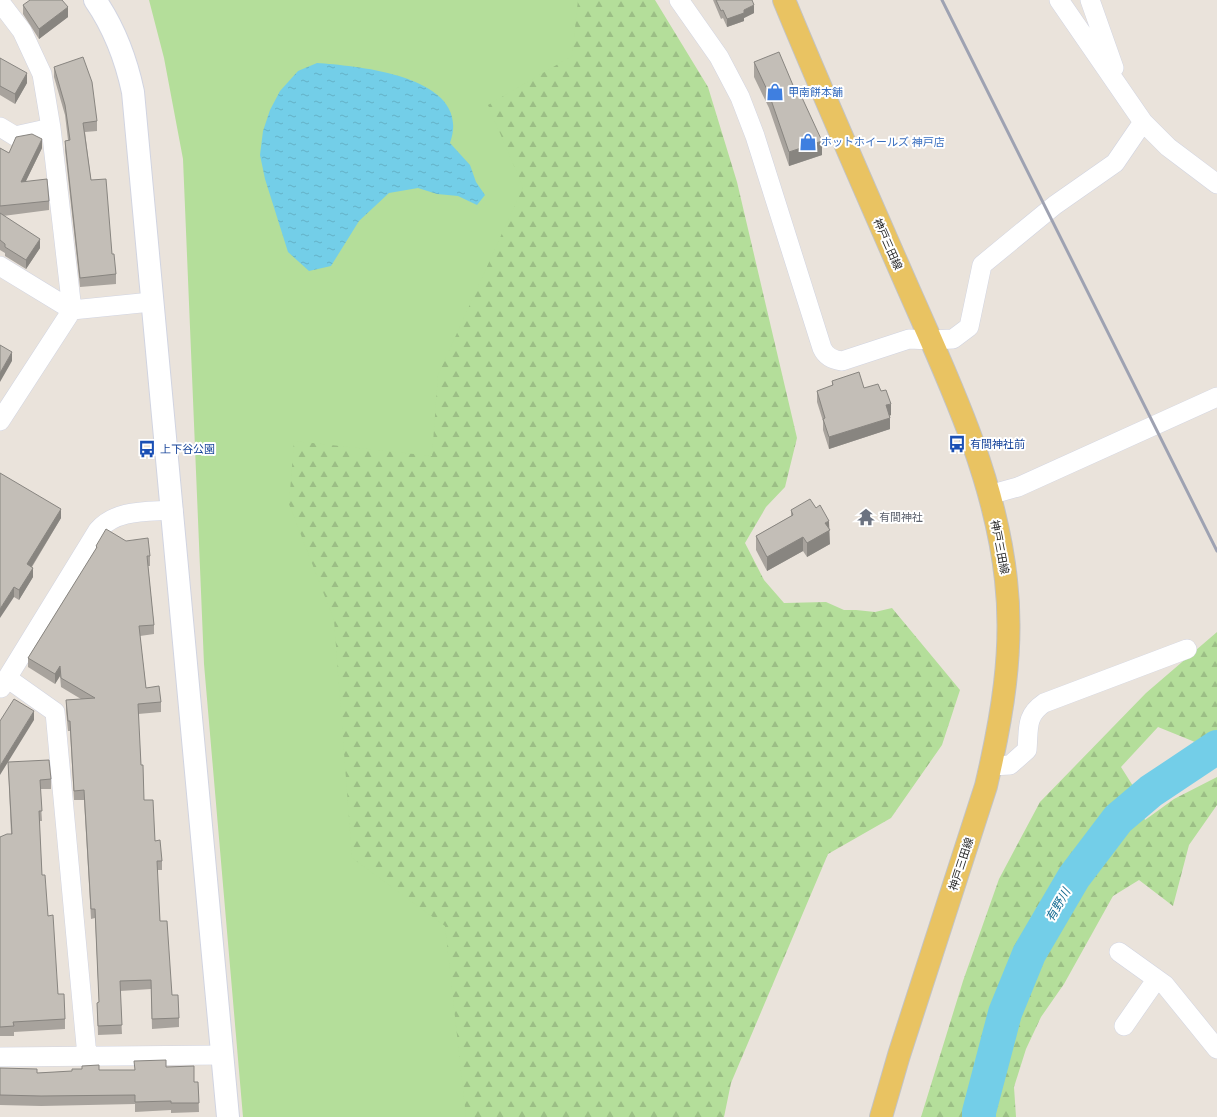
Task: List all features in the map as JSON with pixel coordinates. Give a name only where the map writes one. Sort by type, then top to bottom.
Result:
[{"type":"main road","name":"神戸三田線","points":[[784,0],[822,92],[931,340],[978,456],[999,535],[1006,579],[1009,618],[1008,661],[1001,720],[986,786],[899,1055],[881,1117]]},
{"type":"street","points":[[95,0],[116,37],[126,63],[133,92],[151,302],[172,510],[228,1117]]},
{"type":"street","points":[[679,0],[719,57],[740,97],[755,136],[824,354],[830,358],[842,361],[909,339],[954,339],[969,327],[982,265],[1055,205],[1115,163],[1143,122]]},
{"type":"street","points":[[1059,0],[1143,122],[1168,147],[1217,184]]},
{"type":"street","points":[[1090,0],[1122,93]]},
{"type":"street","points":[[0,2],[22,30],[42,74],[51,128],[72,310],[1,419]]},
{"type":"street","points":[[0,127],[15,136],[51,128]]},
{"type":"street","points":[[0,266],[72,310],[151,302]]},
{"type":"street","points":[[989,494],[1018,487],[1217,397]]},
{"type":"street","points":[[88,1056],[55,712],[3,684],[98,530],[105,522],[126,514],[172,510]]},
{"type":"street","points":[[990,766],[1010,765],[1027,750],[1030,718],[1034,710],[1044,703],[1187,649]]},
{"type":"street","points":[[1119,952],[1165,985],[1217,1049]]},
{"type":"street","points":[[1124,1026],[1156,980]]},
{"type":"street","points":[[0,1057],[223,1055]]},
{"type":"green space","points":[[149,0],[578,0],[572,56],[488,105],[523,187],[438,375],[432,456],[294,441],[289,504],[334,620],[352,858],[445,926],[466,1117],[243,1117],[204,664],[183,159],[164,58]]},
{"type":"green space","points":[[553,0],[655,0],[708,87],[737,182],[797,438],[785,487],[766,507],[745,543],[764,580],[784,603],[826,602],[844,610],[875,612],[892,608],[960,690],[942,745],[891,818],[828,854],[731,1083],[724,1117],[458,1117],[346,934],[257,505],[454,142]]},
{"type":"green space","points":[[1217,632],[1217,731],[1195,742],[1158,727],[1121,767],[1133,786],[1145,820],[1174,799],[1217,777],[1217,805],[1189,845],[1173,906],[1139,880],[1113,896],[1064,984],[1041,1017],[1026,1049],[1014,1087],[1016,1117],[921,1117],[963,981],[999,879],[1040,802],[1146,693]]},
{"type":"water","points":[[317,63],[358,67],[408,79],[429,89],[445,103],[453,120],[450,143],[470,165],[476,182],[485,195],[477,205],[458,196],[437,194],[418,188],[389,193],[359,221],[331,266],[309,271],[288,252],[265,179],[260,155],[263,131],[270,110],[280,91],[298,71]]},
{"type":"building","points":[[30,0],[62,0],[68,7],[39,29],[23,5]]},
{"type":"building","points":[[716,0],[752,0],[754,5],[744,10],[744,13],[727,19]]},
{"type":"building","points":[[779,52],[795,90],[798,89],[822,141],[789,152],[769,94],[754,62]]},
{"type":"building","points":[[83,57],[92,82],[97,121],[83,123],[91,180],[106,179],[112,254],[114,254],[116,274],[80,278],[65,141],[70,140],[65,105],[54,67]]},
{"type":"building","points":[[0,58],[27,73],[15,94],[0,86]]},
{"type":"building","points":[[32,134],[42,139],[21,182],[47,179],[49,201],[0,206],[0,148],[9,153],[16,137]]},
{"type":"building","points":[[0,213],[40,239],[26,260],[5,247],[5,244],[0,240]]},
{"type":"building","points":[[0,345],[12,352],[0,373]]},
{"type":"building","points":[[859,372],[864,388],[878,384],[881,391],[886,390],[891,404],[886,405],[890,418],[829,437],[823,419],[825,418],[817,391],[833,385],[832,381]]},
{"type":"building","points":[[0,473],[61,509],[27,564],[33,568],[19,590],[14,587],[0,609]]},
{"type":"building","points":[[810,499],[816,508],[820,505],[829,521],[825,523],[830,530],[807,543],[803,537],[767,557],[756,536],[793,515],[791,510]]},
{"type":"building","points":[[106,529],[126,541],[148,538],[150,556],[147,556],[154,625],[139,626],[146,688],[159,686],[161,702],[138,704],[141,765],[143,765],[144,800],[153,800],[155,841],[160,840],[162,861],[157,861],[160,921],[167,921],[172,995],[178,995],[179,1018],[152,1019],[151,980],[120,981],[122,1025],[98,1026],[97,1003],[99,1002],[95,909],[91,909],[84,790],[74,791],[70,721],[68,721],[66,700],[95,698],[61,678],[60,666],[55,674],[28,658],[97,547],[96,546]]},
{"type":"building","points":[[14,699],[34,711],[0,766],[0,721]]},
{"type":"building","points":[[49,760],[51,779],[40,780],[42,811],[39,811],[42,875],[45,875],[48,916],[53,915],[58,994],[64,994],[65,1019],[13,1022],[14,1026],[0,1027],[0,837],[7,834],[12,834],[8,762]]},
{"type":"building","points":[[166,1060],[166,1067],[194,1066],[194,1082],[198,1082],[199,1103],[171,1103],[171,1101],[135,1102],[135,1095],[0,1095],[0,1068],[37,1069],[37,1073],[72,1071],[72,1069],[82,1069],[82,1066],[99,1065],[99,1070],[135,1070],[134,1061]]},
{"type":"waterway","name":"有野川","points":[[979,1117],[979,1112],[1005,1013],[1029,954],[1074,877],[1118,819],[1151,791],[1217,747]]},
{"type":"railway","points":[[942,0],[1217,551]]},
{"type":"place","name":"甲南餅本舗","points":[[775,92]]},
{"type":"place","name":"ホットホイールズ 神戸店","points":[[808,142]]},
{"type":"place","name":"有間神社前","points":[[957,444]]},
{"type":"place","name":"上下谷公園","points":[[147,449]]},
{"type":"place","name":"有間神社","points":[[866,517]]}]
